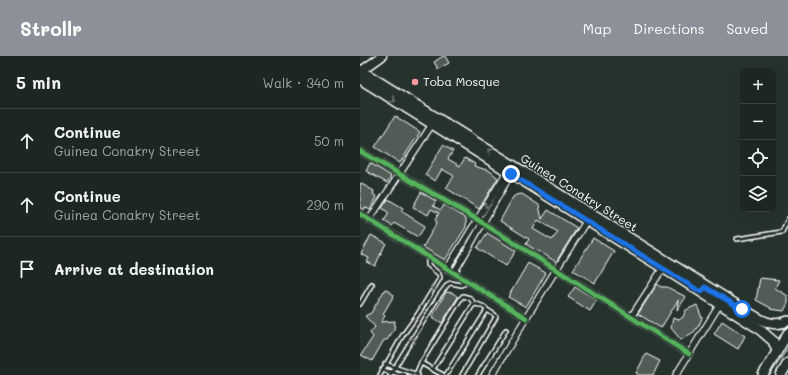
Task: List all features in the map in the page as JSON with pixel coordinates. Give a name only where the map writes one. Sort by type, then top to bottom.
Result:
[{"type":"main road","points":[[360,73],[382,56]]},
{"type":"main road","name":"Guinea Conakry Street","points":[[360,73],[433,124],[458,135]]},
{"type":"main road","name":"Guinea Conakry Street","points":[[360,73],[760,325],[772,341],[777,351]]},
{"type":"main road","name":"Guinea Conakry Street","points":[[572,207],[587,220],[663,268],[703,290],[720,304],[760,325],[782,324],[788,322]]},
{"type":"main road","points":[[763,375],[788,333]]},
{"type":"main road","points":[[781,375],[788,363]]},
{"type":"street","points":[[369,220],[433,124]]},
{"type":"street","points":[[360,151],[478,220],[689,354]]},
{"type":"street","points":[[447,270],[511,169]]},
{"type":"street","points":[[454,273],[483,224],[511,169]]},
{"type":"street","points":[[360,215],[526,318]]},
{"type":"street","points":[[492,375],[587,220]]},
{"type":"street","points":[[631,317],[663,268]]},
{"type":"street","points":[[676,375],[720,304]]},
{"type":"lane","points":[[737,239],[782,232],[788,219]]},
{"type":"lane","points":[[380,375],[403,334],[418,314],[440,275],[428,265],[428,257]]},
{"type":"lane","points":[[391,374],[448,284],[451,283],[461,285],[468,282]]},
{"type":"lane","points":[[360,304],[372,284]]},
{"type":"lane","points":[[385,364],[417,374],[421,363],[461,298],[464,296],[470,298],[473,305]]},
{"type":"lane","points":[[462,375],[496,317],[484,307],[477,304],[473,305]]},
{"type":"lane","points":[[433,369],[473,305]]},
{"type":"lane","points":[[446,375],[486,310]]},
{"type":"lane","points":[[418,314],[426,319]]},
{"type":"lane","points":[[478,375],[506,330]]},
{"type":"lane","points":[[421,363],[441,374]]},
{"type":"lane","points":[[382,370],[391,374],[405,375]]},
{"type":"building","points":[[445,56],[449,63],[438,69],[434,62]]},
{"type":"building","points":[[395,116],[420,132],[400,163],[375,147]]},
{"type":"building","points":[[443,145],[453,151],[448,159],[460,166],[465,158],[475,164],[474,166],[490,171],[498,178],[479,209],[446,188],[454,176],[442,169],[435,181],[425,175]]},
{"type":"building","points":[[370,163],[391,176],[387,183],[366,171]]},
{"type":"building","points":[[360,183],[374,191],[373,194],[377,197],[370,210],[365,207],[364,210],[360,208]]},
{"type":"building","points":[[421,192],[436,201],[433,206],[441,210],[444,205],[466,218],[466,227],[445,260],[423,247],[437,222],[435,220],[439,213],[431,209],[428,215],[413,207]]},
{"type":"building","points":[[522,194],[539,205],[542,219],[548,210],[577,228],[556,262],[526,244],[529,239],[500,221],[513,197]],"holes":[[[538,220],[558,232],[552,240],[533,229]]]},
{"type":"building","points":[[388,199],[403,208],[401,211],[425,226],[418,237],[394,223],[392,226],[384,221],[389,213],[382,208]]},
{"type":"building","points":[[487,233],[516,251],[506,266],[477,248]]},
{"type":"building","points":[[371,235],[386,243],[375,266],[367,262],[369,258],[361,254]]},
{"type":"building","points":[[593,238],[614,251],[595,283],[573,270]]},
{"type":"building","points":[[528,263],[546,273],[526,307],[508,297]]},
{"type":"building","points":[[760,278],[779,280],[775,288],[788,296],[788,303],[784,311],[770,309],[771,308],[756,300]]},
{"type":"building","points":[[657,284],[661,287],[667,287],[686,297],[677,310],[678,300],[661,328],[638,314]]},
{"type":"building","points":[[575,287],[597,300],[590,311],[568,297]]},
{"type":"building","points":[[385,289],[394,295],[383,314],[385,316],[381,322],[395,321],[394,330],[387,340],[384,340],[372,361],[361,355],[373,337],[370,333],[375,327],[365,316],[371,313]]},
{"type":"building","points":[[446,292],[453,293],[458,297],[442,323],[432,317]]},
{"type":"building","points":[[697,305],[702,318],[699,325],[694,332],[681,340],[671,328],[673,318],[679,320],[683,317],[686,310]]},
{"type":"building","points":[[722,321],[745,336],[738,349],[714,334]]},
{"type":"building","points":[[646,354],[660,361],[653,375],[639,375],[636,373]]},
{"type":"tram line","points":[[770,375],[788,348]]},
{"type":"cycle path","points":[[360,151],[478,220],[689,354]]},
{"type":"cycle path","points":[[360,214],[526,318]]},
{"type":"place","name":"Toba Mosque","points":[[415,82]]},
{"type":"route","points":[[511,174],[701,292],[705,287],[742,309]]}]
